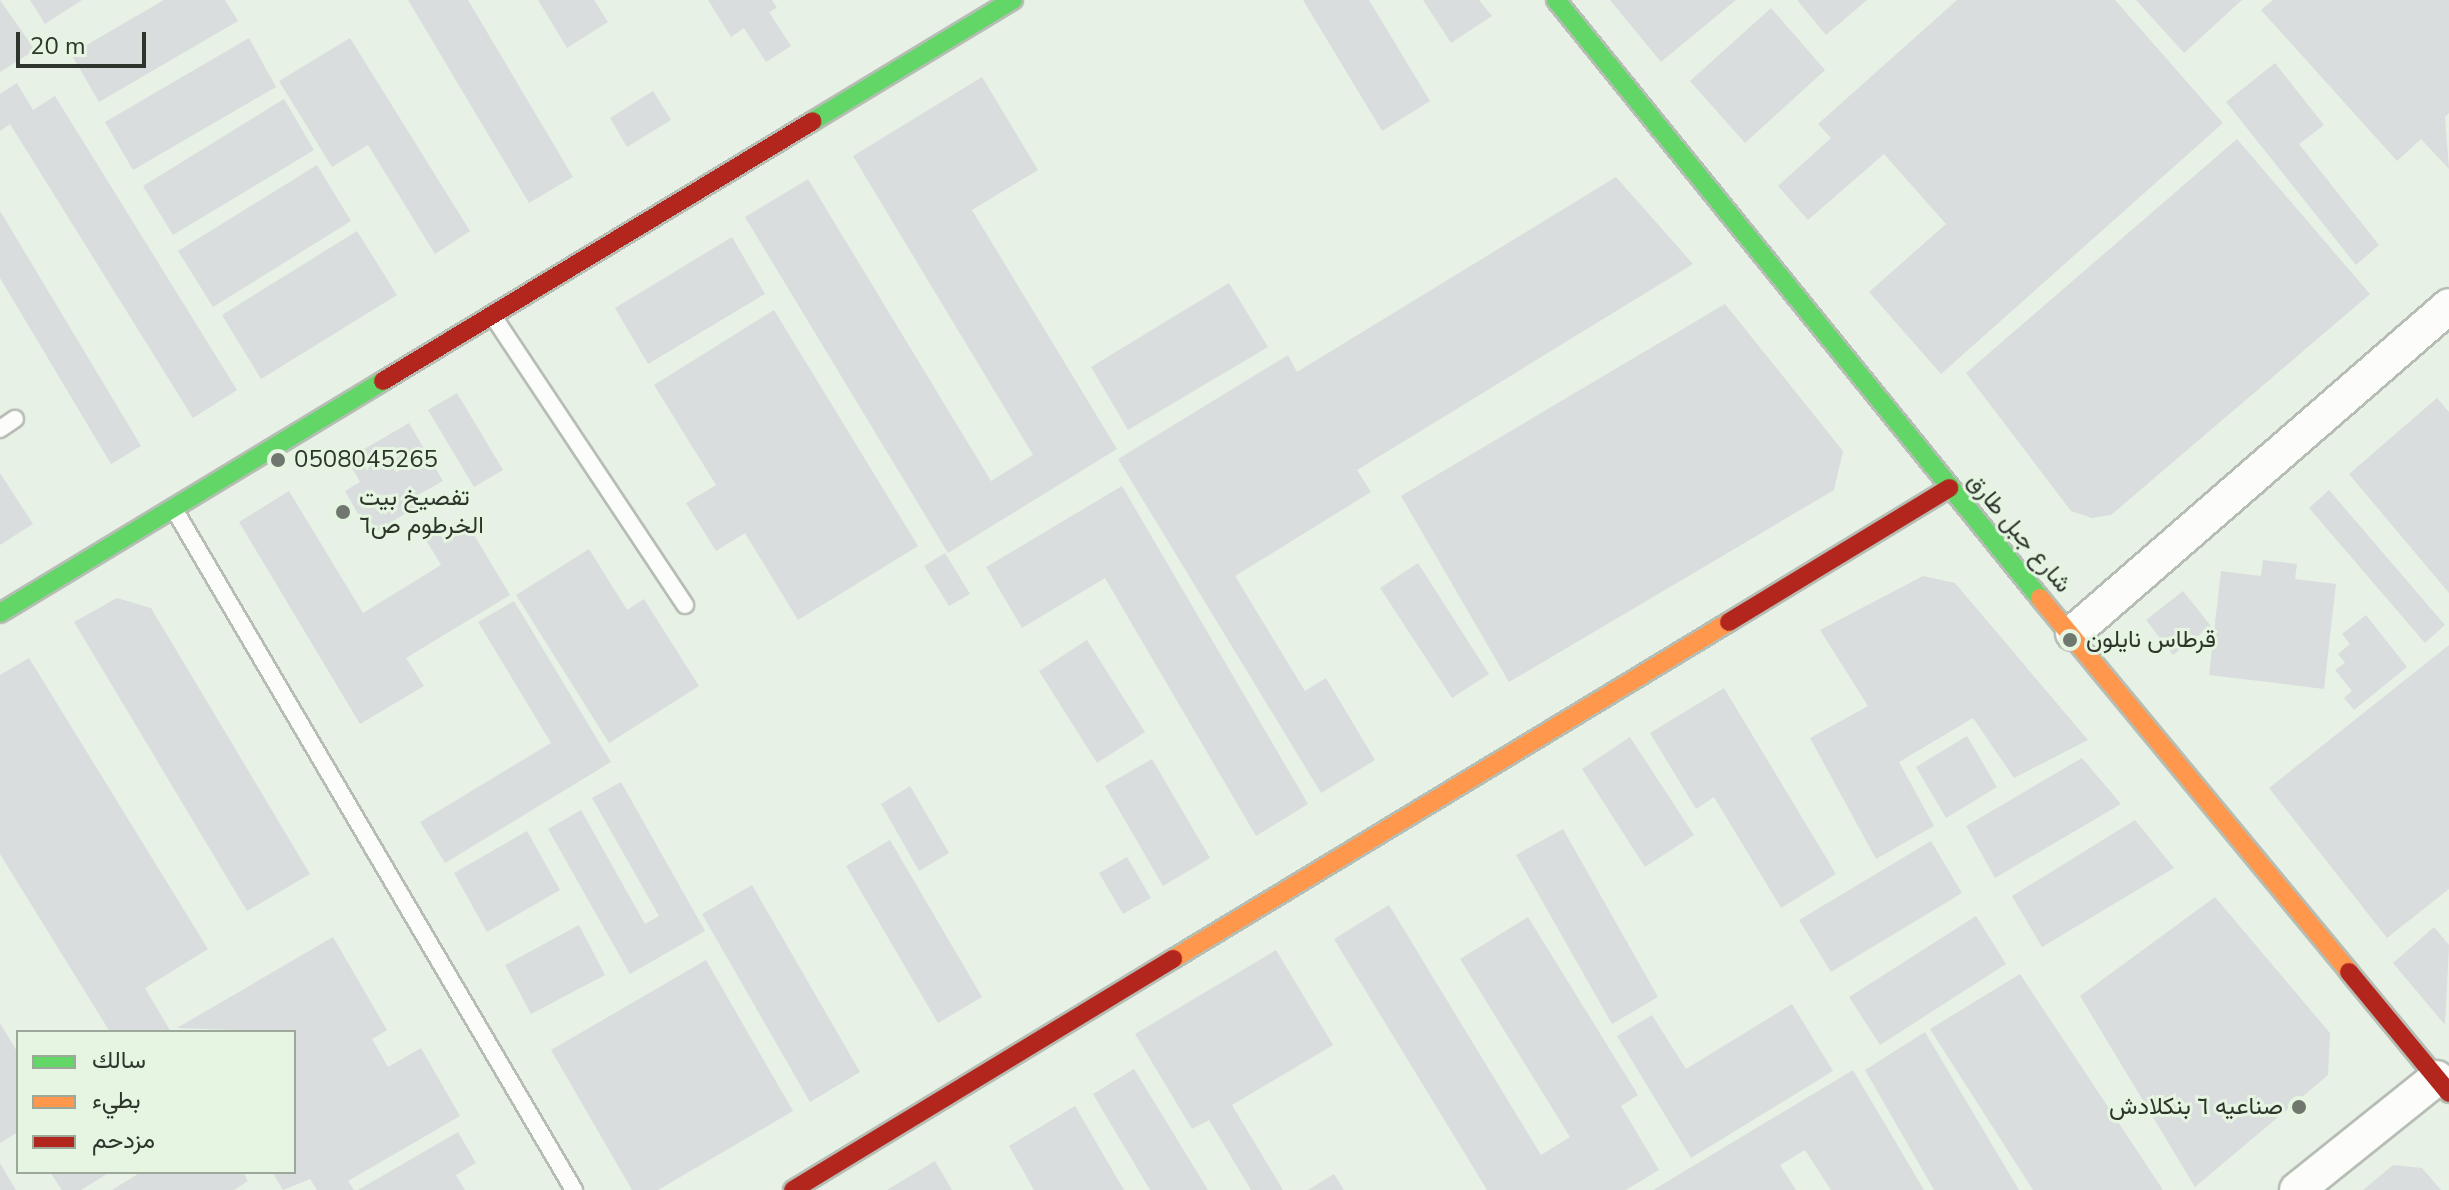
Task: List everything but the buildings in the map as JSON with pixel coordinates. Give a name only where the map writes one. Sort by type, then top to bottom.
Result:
[{"type":"street","points":[[0,613],[1013,0]]},
{"type":"street","name":"شارع جبل طارق","points":[[1556,0],[1949,488],[2073,633],[2443,1086]]},
{"type":"street","points":[[2073,633],[2449,306]]},
{"type":"street","points":[[793,1190],[1949,488]]},
{"type":"street","points":[[2297,1190],[2443,1086]]},
{"type":"lane","points":[[492,315],[685,605]]},
{"type":"lane","points":[[0,429],[15,419]]},
{"type":"lane","points":[[173,508],[574,1190]]},
{"type":"traffic: fast","points":[[813,121],[1013,0]]},
{"type":"traffic: fast","points":[[1556,0],[2040,598]]},
{"type":"traffic: fast","points":[[0,613],[383,381]]},
{"type":"traffic: slow","points":[[2040,598],[2349,972]]},
{"type":"traffic: slow","points":[[1173,959],[1729,622]]},
{"type":"traffic: jam","points":[[383,381],[813,121]]},
{"type":"traffic: jam","points":[[1729,622],[1949,488]]},
{"type":"traffic: jam","points":[[793,1190],[1173,959]]},
{"type":"traffic: jam","points":[[2349,972],[2449,1093]]},
{"type":"place","name":"0508045265","points":[[278,460]]},
{"type":"place","name":"تفصيخ بيت الخرطوم ص٦","points":[[343,512]]},
{"type":"place","name":"قرطاس نايلون","points":[[2070,640]]},
{"type":"place","name":"صناعيه ٦ بنكلادش","points":[[2299,1107]]}]
